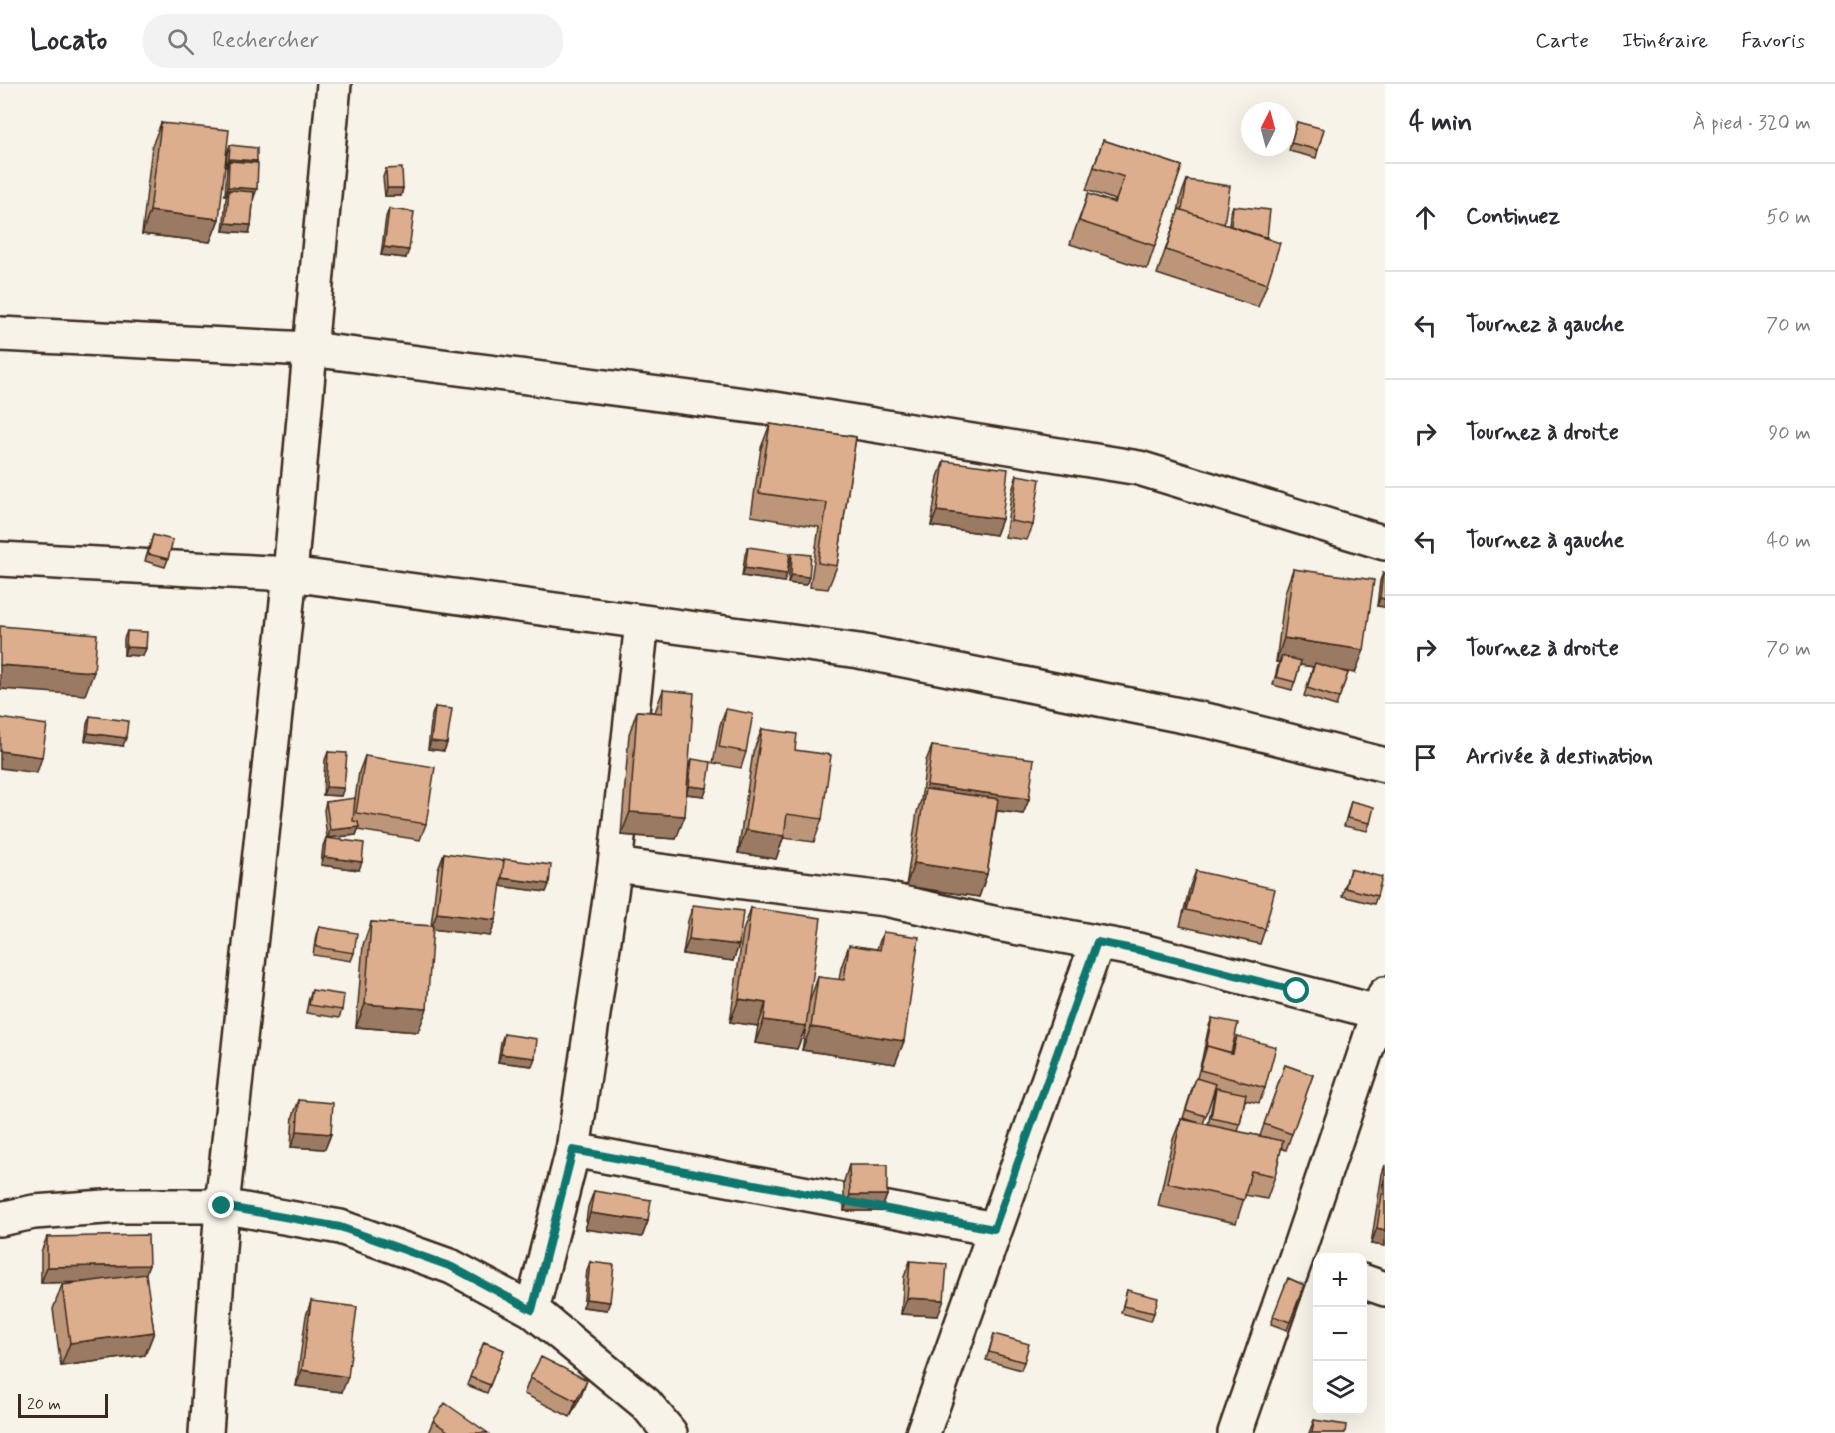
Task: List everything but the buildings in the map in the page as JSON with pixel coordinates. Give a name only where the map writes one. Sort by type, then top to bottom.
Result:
[{"type":"street","points":[[206,1433],[222,1206],[290,574],[334,84]]},
{"type":"street","points":[[0,334],[310,349],[775,409],[1139,468],[1385,543]]},
{"type":"street","points":[[0,559],[290,574],[859,651],[1214,722],[1385,765]]},
{"type":"street","points":[[532,1310],[573,1150],[615,865],[642,622]]},
{"type":"street","points":[[615,865],[885,898],[998,924],[1138,950],[1383,1006],[1307,1262],[1235,1433]]},
{"type":"street","points":[[923,1433],[1097,942]]},
{"type":"street","points":[[573,1150],[994,1229]]},
{"type":"street","points":[[0,1219],[34,1212],[119,1206],[222,1206],[340,1227],[452,1267],[532,1310],[646,1404],[670,1433]]},
{"type":"street","points":[[1367,1283],[1385,1288]]},
{"type":"route","points":[[222,1206],[340,1227],[452,1267],[532,1310],[573,1150],[994,1229],[1097,942],[1138,950],[1297,991]]}]
